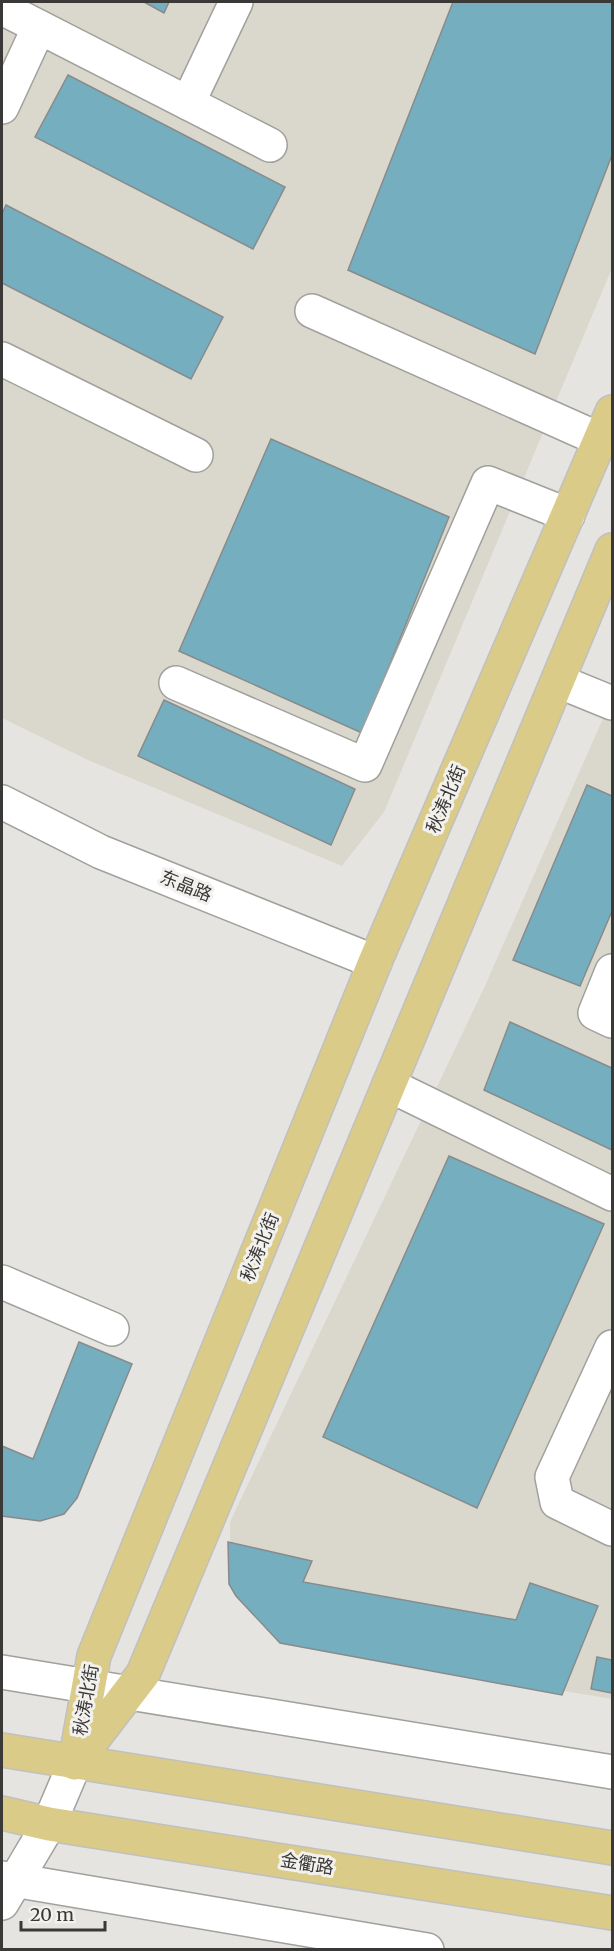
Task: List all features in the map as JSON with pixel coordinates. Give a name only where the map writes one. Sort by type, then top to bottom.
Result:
[{"type":"main road","name":"秋涛北街","points":[[75,1763],[94,1656],[375,962],[607,426]]},
{"type":"main road","name":"秋涛北街","points":[[75,1763],[142,1674],[612,550]]},
{"type":"main road","points":[[2,1750],[612,1848]]},
{"type":"main road","name":"金衢路","points":[[2,1814],[49,1824],[612,1913]]},
{"type":"street","points":[[188,103],[236,2]]},
{"type":"street","points":[[2,8],[270,145]]},
{"type":"street","points":[[2,107],[39,27]]},
{"type":"street","points":[[312,311],[607,426]]},
{"type":"street","points":[[2,359],[196,455]]},
{"type":"street","points":[[176,683],[365,765],[488,483],[568,515]]},
{"type":"street","points":[[558,681],[612,703]]},
{"type":"street","name":"东晶路","points":[[2,802],[101,852],[375,962]]},
{"type":"street","points":[[612,971],[595,1013],[612,1021]]},
{"type":"street","points":[[389,1085],[612,1194]]},
{"type":"street","points":[[2,1282],[112,1329]]},
{"type":"street","points":[[612,1347],[552,1477],[558,1502],[612,1528]]},
{"type":"street","points":[[2,1672],[612,1772]]},
{"type":"street","points":[[75,1763],[49,1824],[6,1887],[427,1950]]},
{"type":"shaded area","points":[[2,2],[612,2],[612,268],[384,812],[342,866],[90,761],[2,718]]},
{"type":"shaded area","points":[[612,698],[612,1699],[280,1643],[230,1584],[230,1522],[484,988]]},
{"type":"building","points":[[144,2],[169,2],[164,13]]},
{"type":"building","points":[[453,2],[612,2],[612,155],[535,354],[348,270]]},
{"type":"building","points":[[68,75],[285,187],[253,249],[35,137]]},
{"type":"building","points":[[6,205],[223,317],[191,379],[2,283],[2,214]]},
{"type":"building","points":[[271,439],[449,517],[362,733],[179,651]]},
{"type":"building","points":[[164,700],[355,789],[331,845],[138,756]]},
{"type":"building","points":[[587,785],[612,796],[612,911],[580,986],[513,960]]},
{"type":"building","points":[[510,1022],[612,1068],[612,1150],[484,1090]]},
{"type":"building","points":[[449,1156],[604,1224],[477,1508],[323,1437]]},
{"type":"building","points":[[79,1342],[132,1364],[77,1498],[64,1514],[40,1521],[2,1516],[2,1446],[33,1459]]},
{"type":"building","points":[[228,1542],[312,1561],[303,1582],[516,1620],[530,1583],[598,1606],[562,1695],[280,1643],[236,1596],[229,1584]]},
{"type":"building","points":[[597,1657],[612,1660],[612,1693],[591,1689]]}]
